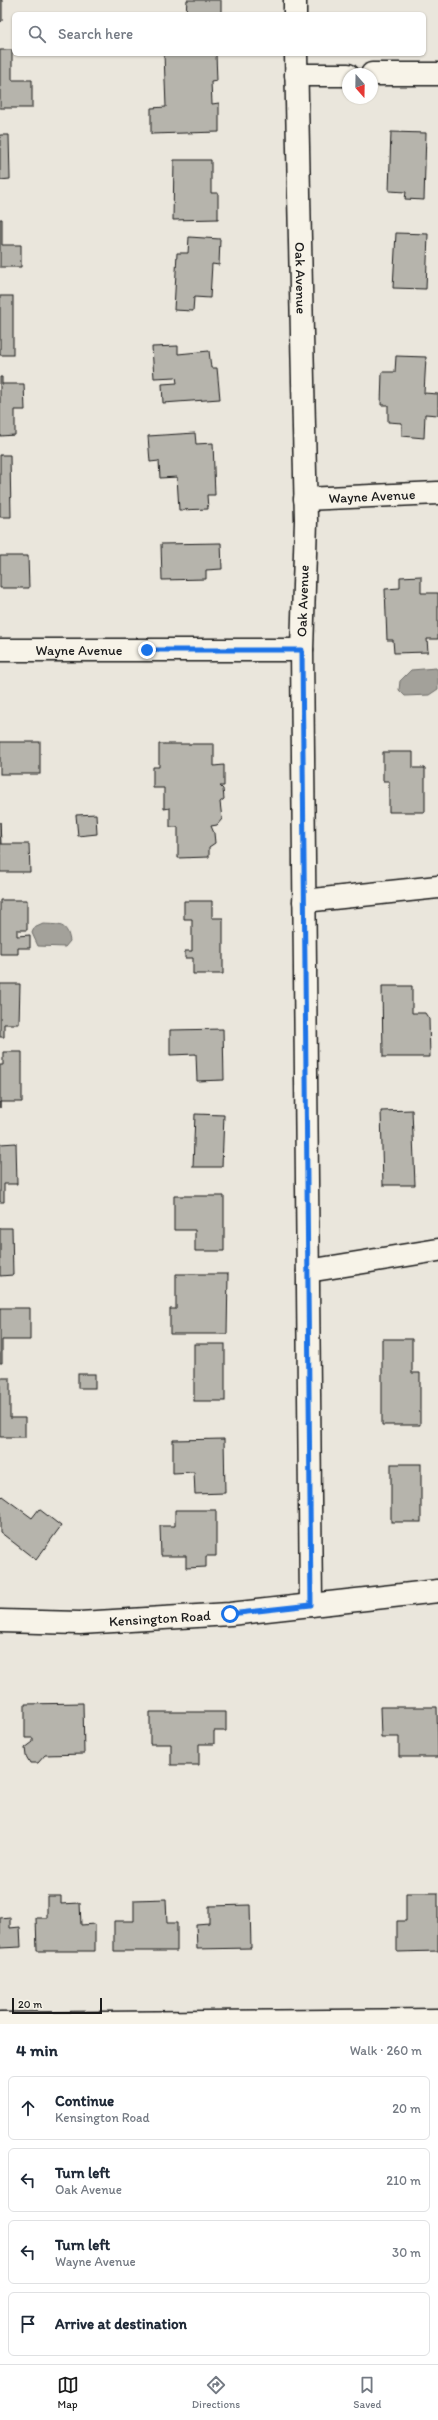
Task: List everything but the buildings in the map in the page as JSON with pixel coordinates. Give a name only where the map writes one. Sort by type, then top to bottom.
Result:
[{"type":"street","points":[[295,0],[295,12]]},
{"type":"street","points":[[296,65],[342,74]]},
{"type":"street","name":"Oak Avenue","points":[[296,65],[305,499],[302,650],[311,1605]]},
{"type":"street","points":[[378,74],[438,74]]},
{"type":"street","name":"Wayne Avenue","points":[[305,499],[438,493]]},
{"type":"street","name":"Wayne Avenue","points":[[0,650],[302,650]]},
{"type":"street","points":[[304,901],[438,887]]},
{"type":"street","points":[[308,1271],[438,1250]]},
{"type":"street","name":"Kensington Road","points":[[0,1621],[80,1623],[230,1614],[438,1591]]},
{"type":"street","points":[[0,2024],[438,2020]]},
{"type":"shaded area","points":[[436,668],[438,671],[438,689],[429,695],[405,696],[399,690],[400,681],[411,670]]},
{"type":"shaded area","points":[[43,924],[62,926],[67,931],[70,941],[65,947],[38,946],[32,933],[34,928]]},
{"type":"route","points":[[147,650],[302,650],[311,1605],[230,1614]]}]
